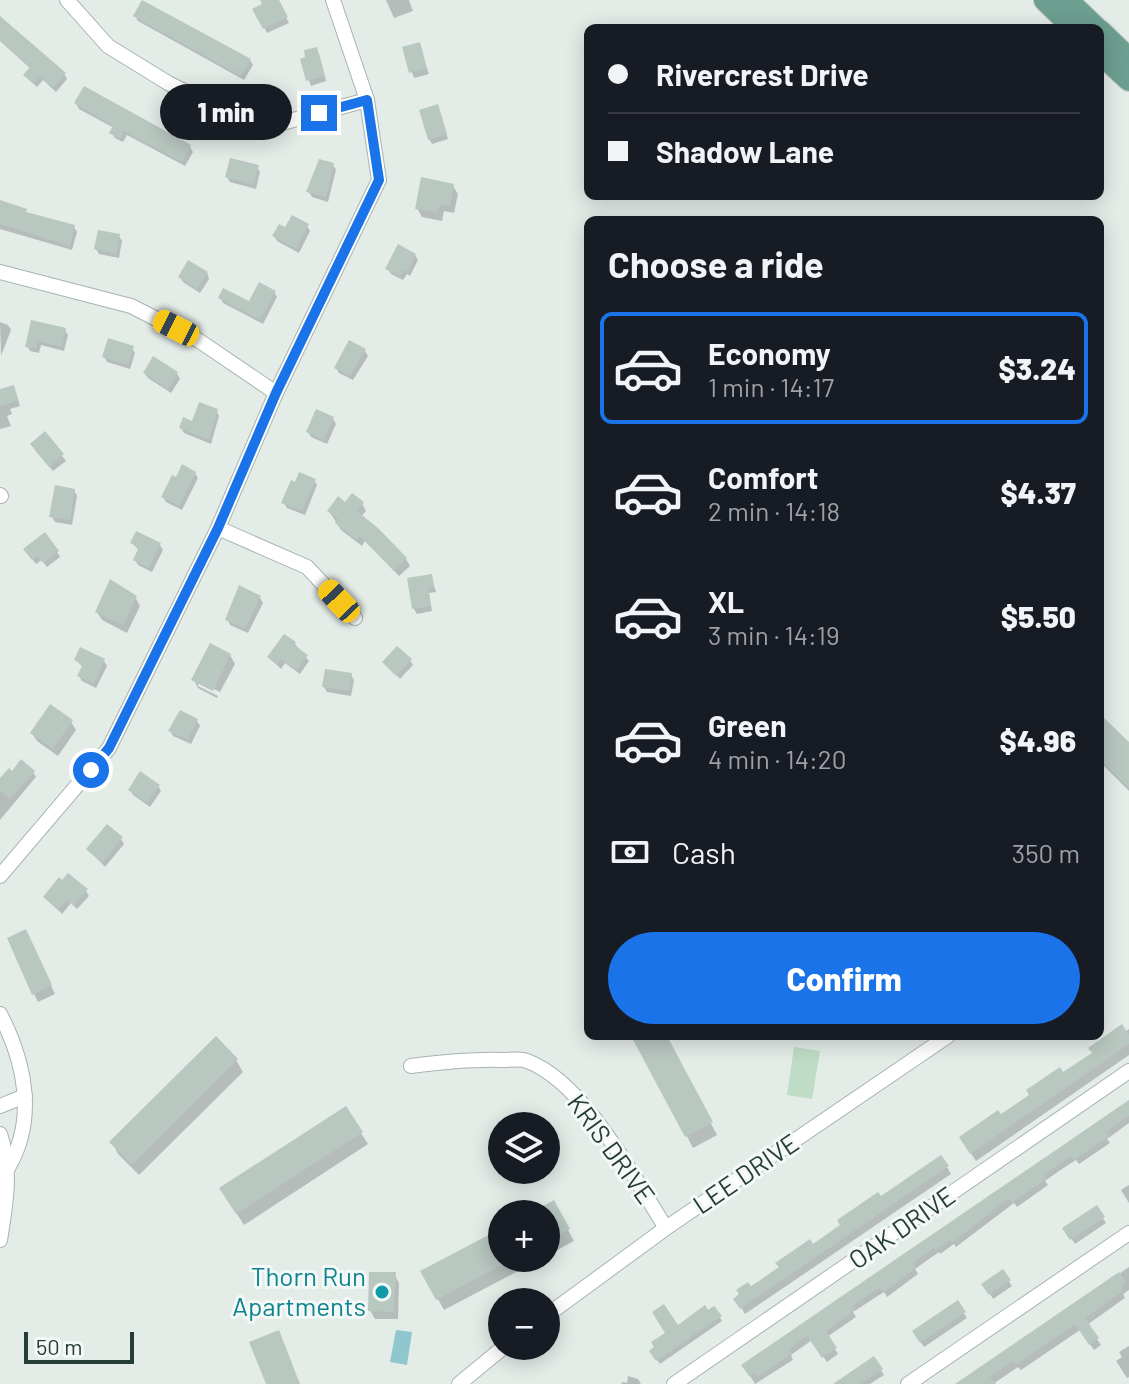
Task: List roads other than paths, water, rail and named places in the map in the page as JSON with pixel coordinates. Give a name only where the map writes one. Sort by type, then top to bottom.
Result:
[{"type":"main road","points":[[1045,0],[1070,24]]},
{"type":"main road","points":[[1067,0],[1092,24]]},
{"type":"main road","points":[[1104,36],[1129,59]]},
{"type":"main road","points":[[1104,57],[1129,80]]},
{"type":"street","points":[[67,0],[108,46],[168,83],[239,119],[271,126],[367,100]]},
{"type":"street","points":[[0,876],[109,748],[218,528],[276,393],[379,180],[367,100],[333,0]]},
{"type":"street","points":[[0,272],[131,306],[198,340],[276,393]]},
{"type":"street","points":[[218,528],[307,567],[355,618]]},
{"type":"street","points":[[0,1014],[19,1057],[25,1096],[21,1139],[8,1168]]},
{"type":"street","name":"LEE DRIVE","points":[[560,1306],[666,1228],[942,1040]]},
{"type":"street","name":"KRIS DRIVE","points":[[411,1066],[468,1059],[526,1060],[563,1084],[602,1128],[666,1228]]},
{"type":"street","name":"OAK DRIVE","points":[[674,1384],[1129,1071]]},
{"type":"street","points":[[0,1106],[25,1096]]},
{"type":"street","points":[[0,1134],[9,1186],[0,1240]]},
{"type":"street","points":[[908,1384],[1129,1233]]},
{"type":"street","points":[[459,1384],[488,1360]]},
{"type":"water","points":[[396,1330],[412,1332],[407,1365],[390,1362]]},
{"type":"place","name":"Thorn Run Apartments","points":[[382,1292]]}]
